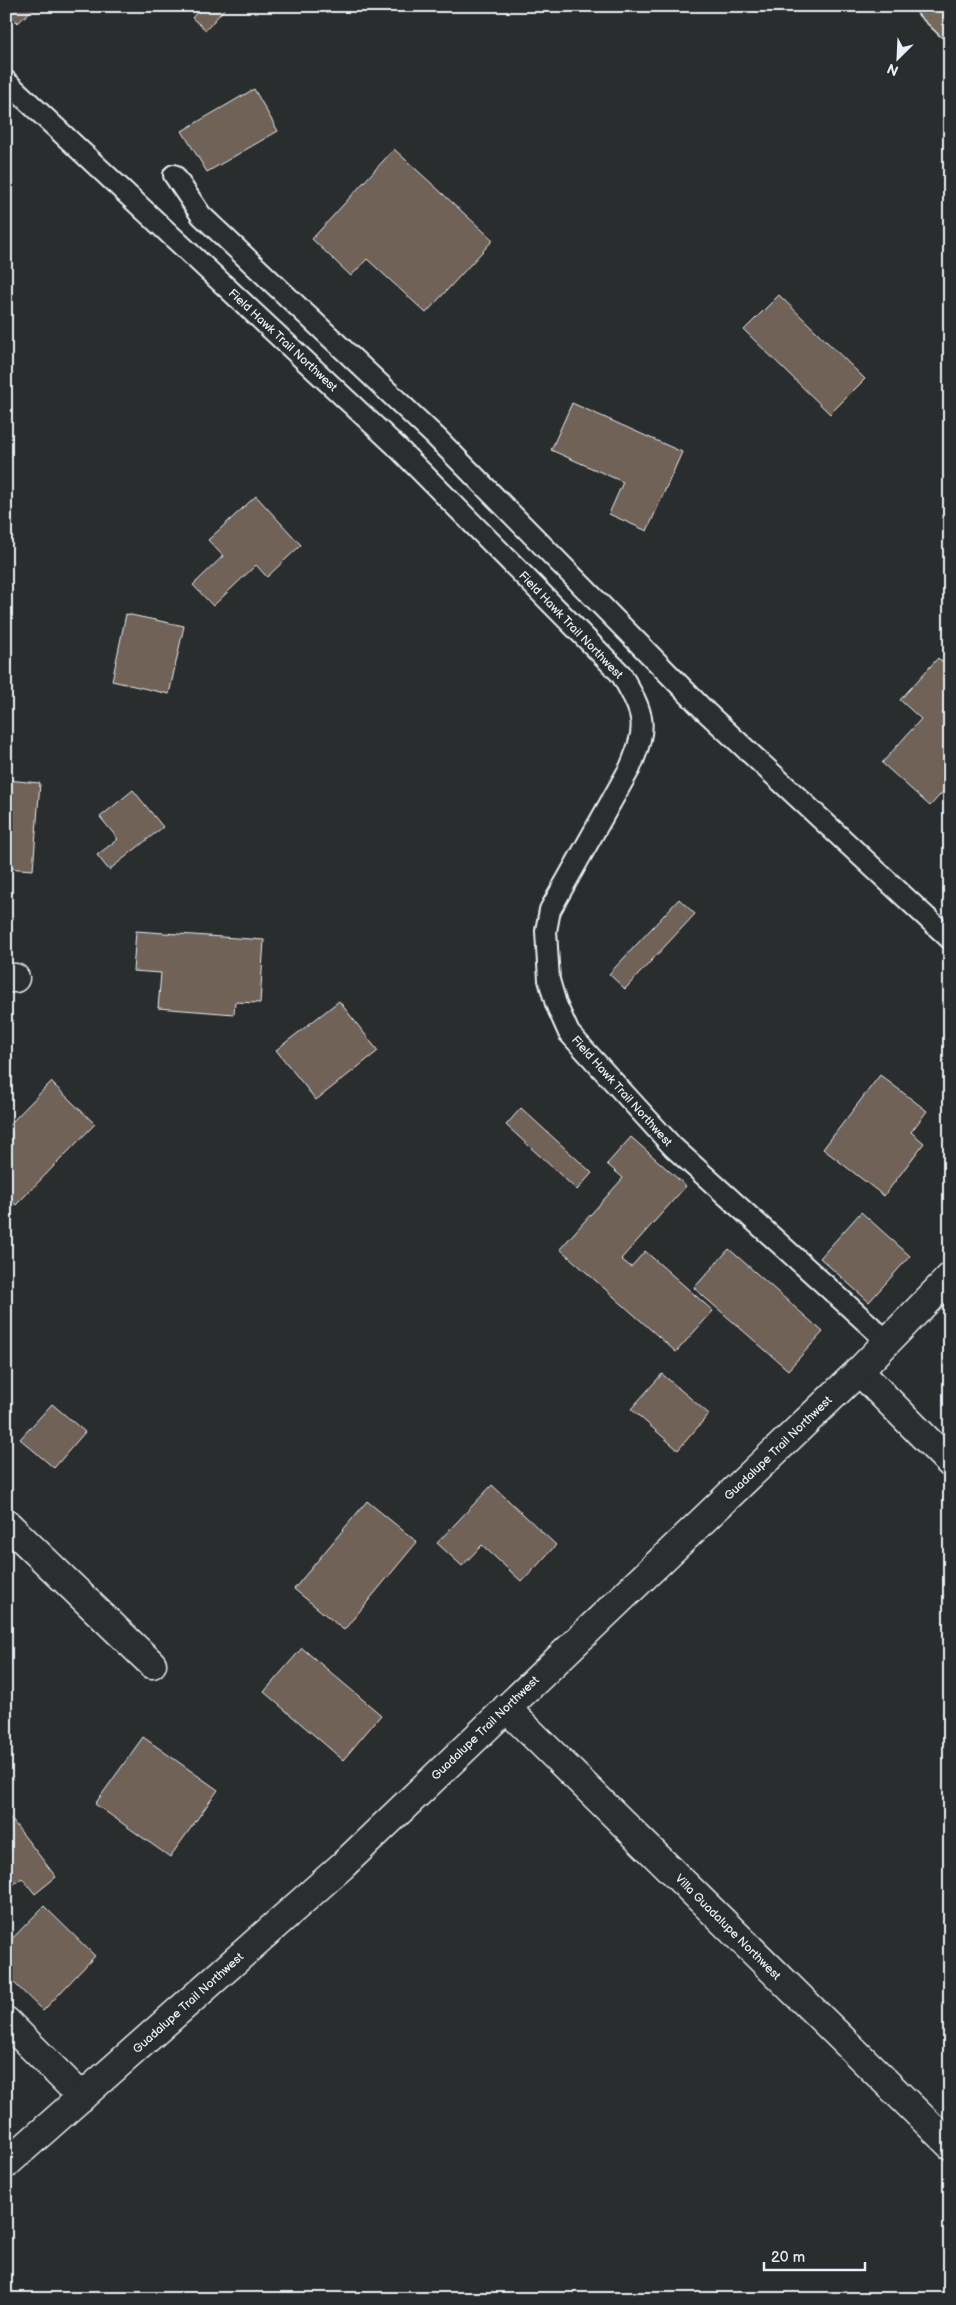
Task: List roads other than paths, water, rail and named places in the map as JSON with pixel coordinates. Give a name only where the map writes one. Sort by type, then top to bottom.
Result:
[{"type":"main road","points":[[930,6],[950,25]]},
{"type":"street","name":"Guadalupe Trail Northwest","points":[[6,2164],[342,1866],[859,1371],[950,1277]]},
{"type":"street","points":[[859,1371],[950,1463]]},
{"type":"street","points":[[6,1523],[152,1664]]},
{"type":"street","name":"Villa Guadalupe Northwest","points":[[506,1708],[950,2145]]},
{"type":"street","points":[[6,2021],[82,2097]]},
{"type":"lane","name":"Field Hawk Trail Northwest","points":[[6,80],[395,445],[621,674],[643,719],[640,745],[630,768],[550,910],[546,931],[549,980],[556,1004],[569,1033],[673,1147],[887,1341]]},
{"type":"lane","points":[[174,175],[201,215],[436,437],[706,712],[950,939]]}]
